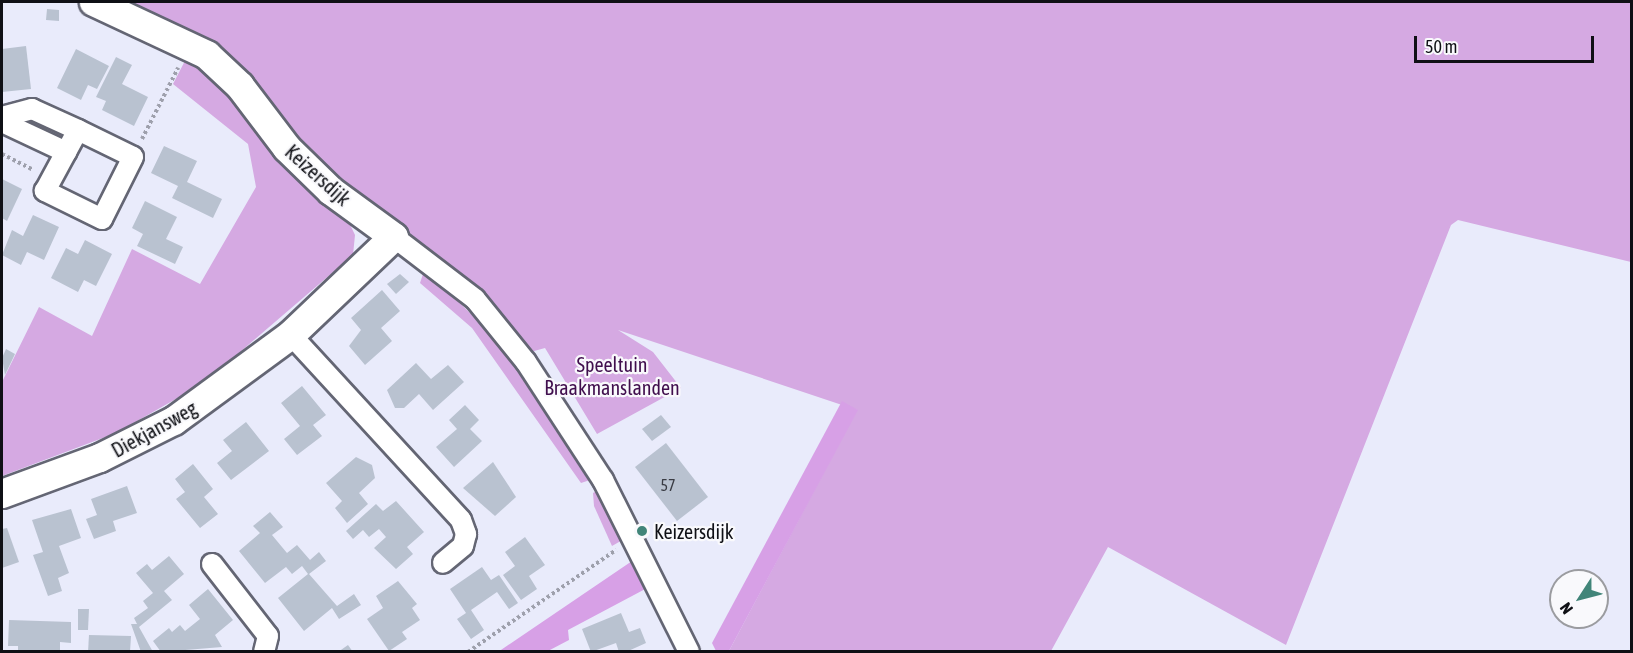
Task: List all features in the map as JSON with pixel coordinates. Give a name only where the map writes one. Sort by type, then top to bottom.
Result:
[{"type":"street","name":"Keizersdijk","points":[[93,2],[207,55],[240,86],[287,148],[331,191],[475,299],[526,362],[603,480],[689,651]]},
{"type":"street","points":[[2,119],[32,109],[78,130],[133,157],[102,219],[45,191],[78,130]]},
{"type":"street","points":[[2,119],[66,152]]},
{"type":"street","name":"Diekjansweg","points":[[2,494],[100,458],[174,421],[291,334],[394,237]]},
{"type":"street","points":[[291,334],[460,520],[463,546],[443,563]]},
{"type":"street","points":[[212,564],[268,636],[264,651]]},
{"type":"path","points":[[133,157],[169,86]]},
{"type":"path","points":[[2,154],[52,179]]},
{"type":"path","points":[[468,651],[611,553]]},
{"type":"green space","name":"Speeltuin Braakmanslanden","points":[[114,2],[1631,2],[1631,262],[1458,220],[1451,225],[1286,645],[1108,547],[1051,651],[729,651],[857,410],[618,330],[653,352],[681,388],[597,434],[545,348],[527,353],[361,206],[270,114]]},
{"type":"green space","points":[[188,55],[210,71],[346,216],[355,235],[353,255],[204,383],[116,433],[2,476],[2,382],[39,307],[92,336],[132,249],[200,284],[256,187],[248,144],[173,84]]},
{"type":"green space","points":[[425,268],[494,337],[593,479],[581,483],[472,328],[420,283]]},
{"type":"green space","points":[[600,489],[626,538],[612,546],[594,506],[593,493]]},
{"type":"shaded area","points":[[842,401],[858,410],[729,651],[716,651],[712,643]]},
{"type":"shaded area","points":[[635,559],[649,587],[568,630],[569,640],[548,651],[498,652]]},
{"type":"building","points":[[47,9],[59,10],[59,21],[46,20]]},
{"type":"building","points":[[26,46],[31,89],[2,92],[2,49]]},
{"type":"building","points":[[76,49],[109,66],[97,89],[88,85],[81,100],[57,88]]},
{"type":"building","points":[[116,57],[132,65],[122,84],[148,97],[134,126],[102,110],[106,101],[96,97]]},
{"type":"building","points":[[164,146],[197,161],[187,182],[222,199],[213,218],[172,198],[178,186],[151,173]]},
{"type":"building","points":[[2,179],[22,189],[7,221],[2,218]]},
{"type":"building","points":[[145,201],[177,217],[166,239],[183,247],[175,264],[137,246],[143,234],[132,228]]},
{"type":"building","points":[[33,215],[59,227],[44,260],[27,252],[21,265],[2,255],[12,230],[23,236]]},
{"type":"building","points":[[85,240],[112,254],[96,286],[84,280],[78,292],[51,278],[66,248],[78,254]]},
{"type":"building","points":[[400,274],[409,282],[396,294],[387,284]]},
{"type":"building","points":[[382,290],[400,311],[381,328],[392,341],[365,365],[349,346],[361,330],[351,318]]},
{"type":"building","points":[[6,349],[15,354],[5,375],[2,358]]},
{"type":"building","points":[[416,363],[431,379],[448,365],[464,382],[433,410],[419,394],[404,408],[395,408],[387,390]]},
{"type":"building","points":[[302,386],[326,415],[313,425],[322,436],[297,455],[284,439],[300,426],[281,403]]},
{"type":"building","points":[[465,405],[479,420],[470,429],[482,441],[454,467],[436,447],[457,429],[449,420]]},
{"type":"building","points":[[661,415],[671,427],[652,441],[642,429]]},
{"type":"building","points":[[246,422],[269,451],[231,480],[217,463],[232,451],[223,440]]},
{"type":"building","points":[[666,443],[708,497],[677,521],[635,467]]},
{"type":"building","points":[[356,457],[372,465],[375,478],[359,493],[368,504],[347,523],[335,508],[342,501],[326,483]]},
{"type":"building","points":[[493,462],[516,497],[495,516],[463,488]]},
{"type":"building","points":[[193,464],[213,489],[204,497],[218,514],[200,528],[176,499],[185,492],[175,479]]},
{"type":"building","points":[[127,486],[137,513],[113,521],[116,531],[94,539],[86,519],[97,515],[91,499]]},
{"type":"building","points":[[396,501],[424,532],[407,547],[413,554],[396,569],[374,548],[386,537],[379,529],[369,537],[363,530],[353,539],[346,531],[376,504],[383,511]]},
{"type":"building","points":[[71,509],[81,538],[59,546],[69,573],[58,578],[62,591],[48,596],[33,555],[43,552],[32,520]]},
{"type":"building","points":[[270,512],[283,527],[272,535],[287,553],[297,545],[310,560],[319,552],[326,561],[309,574],[337,606],[354,594],[361,605],[339,619],[332,608],[304,631],[278,598],[308,574],[302,566],[292,574],[286,567],[265,583],[239,551],[260,533],[253,526]]},
{"type":"building","points":[[7,528],[19,562],[2,568],[2,529]]},
{"type":"building","points":[[525,537],[545,565],[529,576],[537,589],[521,600],[503,575],[515,566],[505,552]]},
{"type":"building","points":[[169,556],[184,574],[164,591],[172,600],[139,627],[153,652],[141,652],[131,624],[137,624],[134,618],[148,608],[143,601],[153,593],[136,573],[147,564],[152,570]]},
{"type":"building","points":[[482,567],[491,580],[499,575],[518,603],[509,609],[497,592],[471,610],[484,630],[471,639],[457,619],[466,613],[450,589]]},
{"type":"building","points":[[398,581],[417,604],[412,608],[420,620],[402,632],[407,639],[389,651],[367,619],[383,608],[376,596]]},
{"type":"building","points":[[208,589],[233,620],[215,635],[222,647],[161,652],[153,641],[169,628],[172,632],[180,625],[185,631],[200,619],[189,605]]},
{"type":"building","points":[[78,609],[89,609],[88,630],[78,630]]},
{"type":"building","points":[[621,613],[629,632],[640,628],[646,643],[626,652],[619,652],[616,643],[591,652],[582,629]]},
{"type":"building","points":[[9,620],[71,622],[71,643],[60,642],[60,652],[18,652],[18,646],[8,646]]},
{"type":"building","points":[[89,635],[131,636],[130,652],[88,652]]},
{"type":"building","points":[[348,645],[353,652],[338,652]]},
{"type":"place","name":"Keizersdijk","points":[[642,531]]}]
